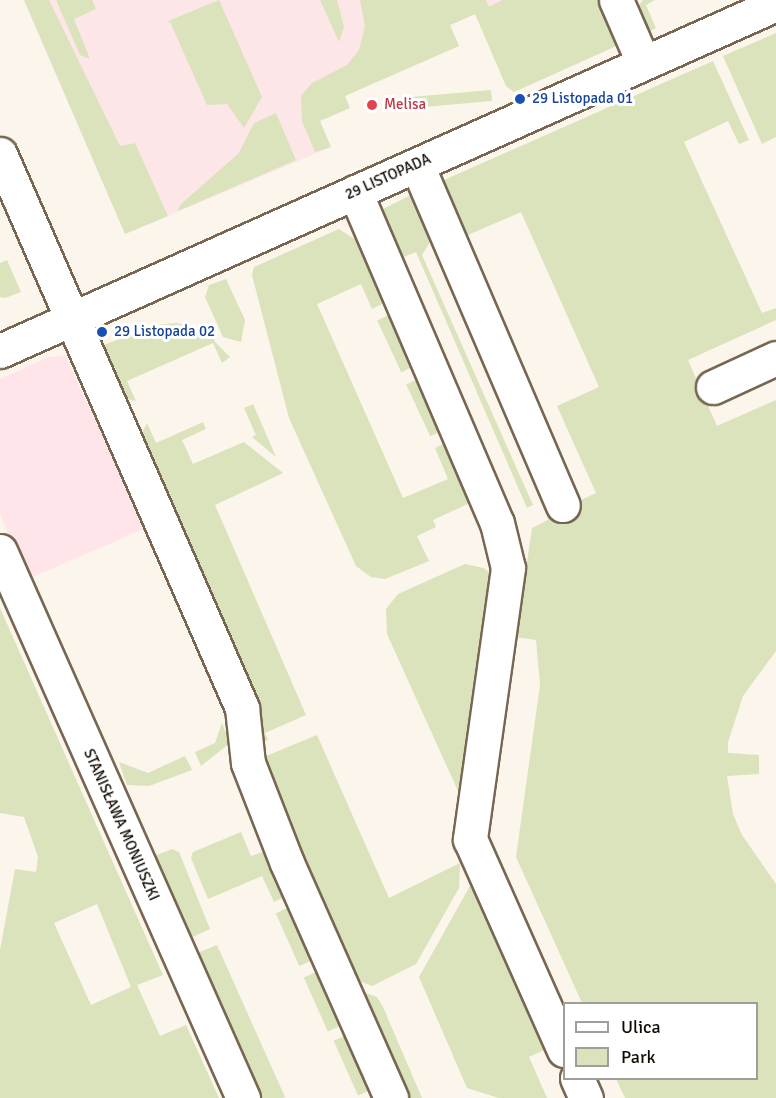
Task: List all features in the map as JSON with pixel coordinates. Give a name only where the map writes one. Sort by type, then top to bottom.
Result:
[{"type":"street","points":[[616,0],[643,62]]},
{"type":"street","name":"29 LISTOPADA","points":[[0,351],[776,4]]},
{"type":"street","points":[[0,154],[242,708],[248,763],[287,863],[391,1098]]},
{"type":"street","points":[[417,165],[563,505]]},
{"type":"street","points":[[355,192],[497,523],[508,568],[470,839],[563,1048]]},
{"type":"street","points":[[713,387],[776,358]]},
{"type":"street","name":"STANISŁAWA MONIUSZKI","points":[[0,551],[243,1098]]},
{"type":"street","points":[[578,1080],[586,1098]]},
{"type":"shaded area","points":[[24,0],[502,0],[502,2],[306,90],[331,147],[125,234]]},
{"type":"shaded area","points":[[65,356],[146,528],[28,579],[0,514],[0,379],[49,357]]},
{"type":"green space","points":[[24,0],[49,0],[120,146],[135,143],[168,216],[125,234]]},
{"type":"green space","points":[[56,0],[92,0],[96,9],[74,19],[90,59],[80,55]]},
{"type":"green space","points":[[219,0],[262,97],[244,128],[227,104],[207,105],[170,22],[166,22]]},
{"type":"green space","points":[[320,0],[337,0],[344,27],[339,42]]},
{"type":"green space","points":[[360,0],[486,0],[489,7],[502,0],[604,0],[623,43],[514,92],[506,86],[475,14],[450,25],[459,46],[345,96],[350,108],[320,121],[331,147],[315,152],[302,121],[301,96],[312,83],[347,65],[359,50],[365,26]]},
{"type":"green space","points":[[643,0],[655,0],[646,5],[656,28],[644,34],[631,15]]},
{"type":"green space","points":[[776,33],[776,137],[762,144],[723,56]]},
{"type":"green space","points":[[713,61],[749,140],[739,144],[728,121],[684,142],[762,313],[776,308],[776,320],[688,360],[717,426],[776,400],[776,651],[743,696],[728,742],[728,753],[759,755],[759,774],[727,776],[733,814],[742,835],[776,884],[776,1098],[625,1098],[616,1080],[758,1080],[758,1002],[582,1002],[516,857],[540,685],[536,640],[516,637],[532,528],[548,520],[547,516],[596,493],[557,406],[599,387],[521,212],[468,235],[444,180]]},
{"type":"green space","points":[[491,90],[492,101],[398,109],[397,98]]},
{"type":"green space","points":[[276,113],[296,160],[178,211],[180,205],[239,153],[254,123]]},
{"type":"green space","points":[[413,194],[433,237],[422,255],[533,505],[527,508],[416,252],[394,261],[379,219],[381,210]]},
{"type":"green space","points":[[339,229],[356,240],[384,303],[372,309],[361,284],[317,304],[403,498],[448,479],[435,448],[447,442],[472,502],[433,520],[436,527],[417,536],[429,561],[385,579],[371,577],[356,566],[289,418],[252,275],[254,267]]},
{"type":"green space","points":[[7,260],[21,292],[5,298],[0,297],[0,263]]},
{"type":"green space","points":[[226,279],[245,320],[241,342],[223,337],[205,297],[209,285]]},
{"type":"green space","points":[[389,315],[413,367],[401,372],[377,320]]},
{"type":"green space","points":[[177,323],[210,330],[215,342],[230,357],[222,363],[213,343],[127,381],[136,401],[117,397],[95,348],[158,325]]},
{"type":"green space","points":[[418,379],[442,431],[430,436],[406,384]]},
{"type":"green space","points":[[253,404],[276,457],[252,437],[256,435],[244,408]]},
{"type":"green space","points":[[203,422],[206,429],[182,440],[193,464],[244,442],[283,473],[215,505],[306,715],[265,733],[268,740],[259,744],[137,443],[147,423],[156,443]]},
{"type":"green space","points":[[465,564],[484,568],[493,576],[463,794],[458,791],[387,634],[386,609],[398,594]]},
{"type":"green space","points":[[0,608],[163,975],[137,985],[160,1036],[186,1025],[219,1098],[0,1098],[0,950],[15,869],[36,872],[38,857],[24,817],[0,813]],"holes":[[[97,904],[131,987],[91,1005],[54,923]]]},
{"type":"green space","points":[[222,723],[230,743],[201,766],[195,752],[215,743]]},
{"type":"green space","points":[[317,735],[389,898],[460,863],[459,888],[416,964],[372,986],[350,977],[259,759]]},
{"type":"green space","points":[[185,756],[192,770],[149,786],[127,785],[119,762],[148,773]]},
{"type":"green space","points":[[241,832],[251,856],[269,850],[288,895],[274,902],[262,876],[208,899],[191,858],[193,852]]},
{"type":"green space","points":[[172,849],[179,852],[210,929],[188,939],[152,857]]},
{"type":"green space","points":[[475,877],[551,1047],[529,1057],[547,1098],[499,1098],[467,1088],[419,977]]},
{"type":"green space","points":[[294,905],[318,958],[299,966],[276,913]]},
{"type":"green space","points":[[217,945],[285,1097],[259,1098],[195,954]]},
{"type":"green space","points":[[323,969],[347,1023],[328,1031],[304,978]]},
{"type":"green space","points":[[354,989],[377,997],[422,1098],[403,1098]]},
{"type":"green space","points":[[351,1033],[375,1088],[358,1096],[334,1041]]},
{"type":"place","name":"29 Listopada 01","points":[[520,99]]},
{"type":"place","name":"Melisa","points":[[372,105]]},
{"type":"place","name":"29 Listopada 02","points":[[102,332]]}]
